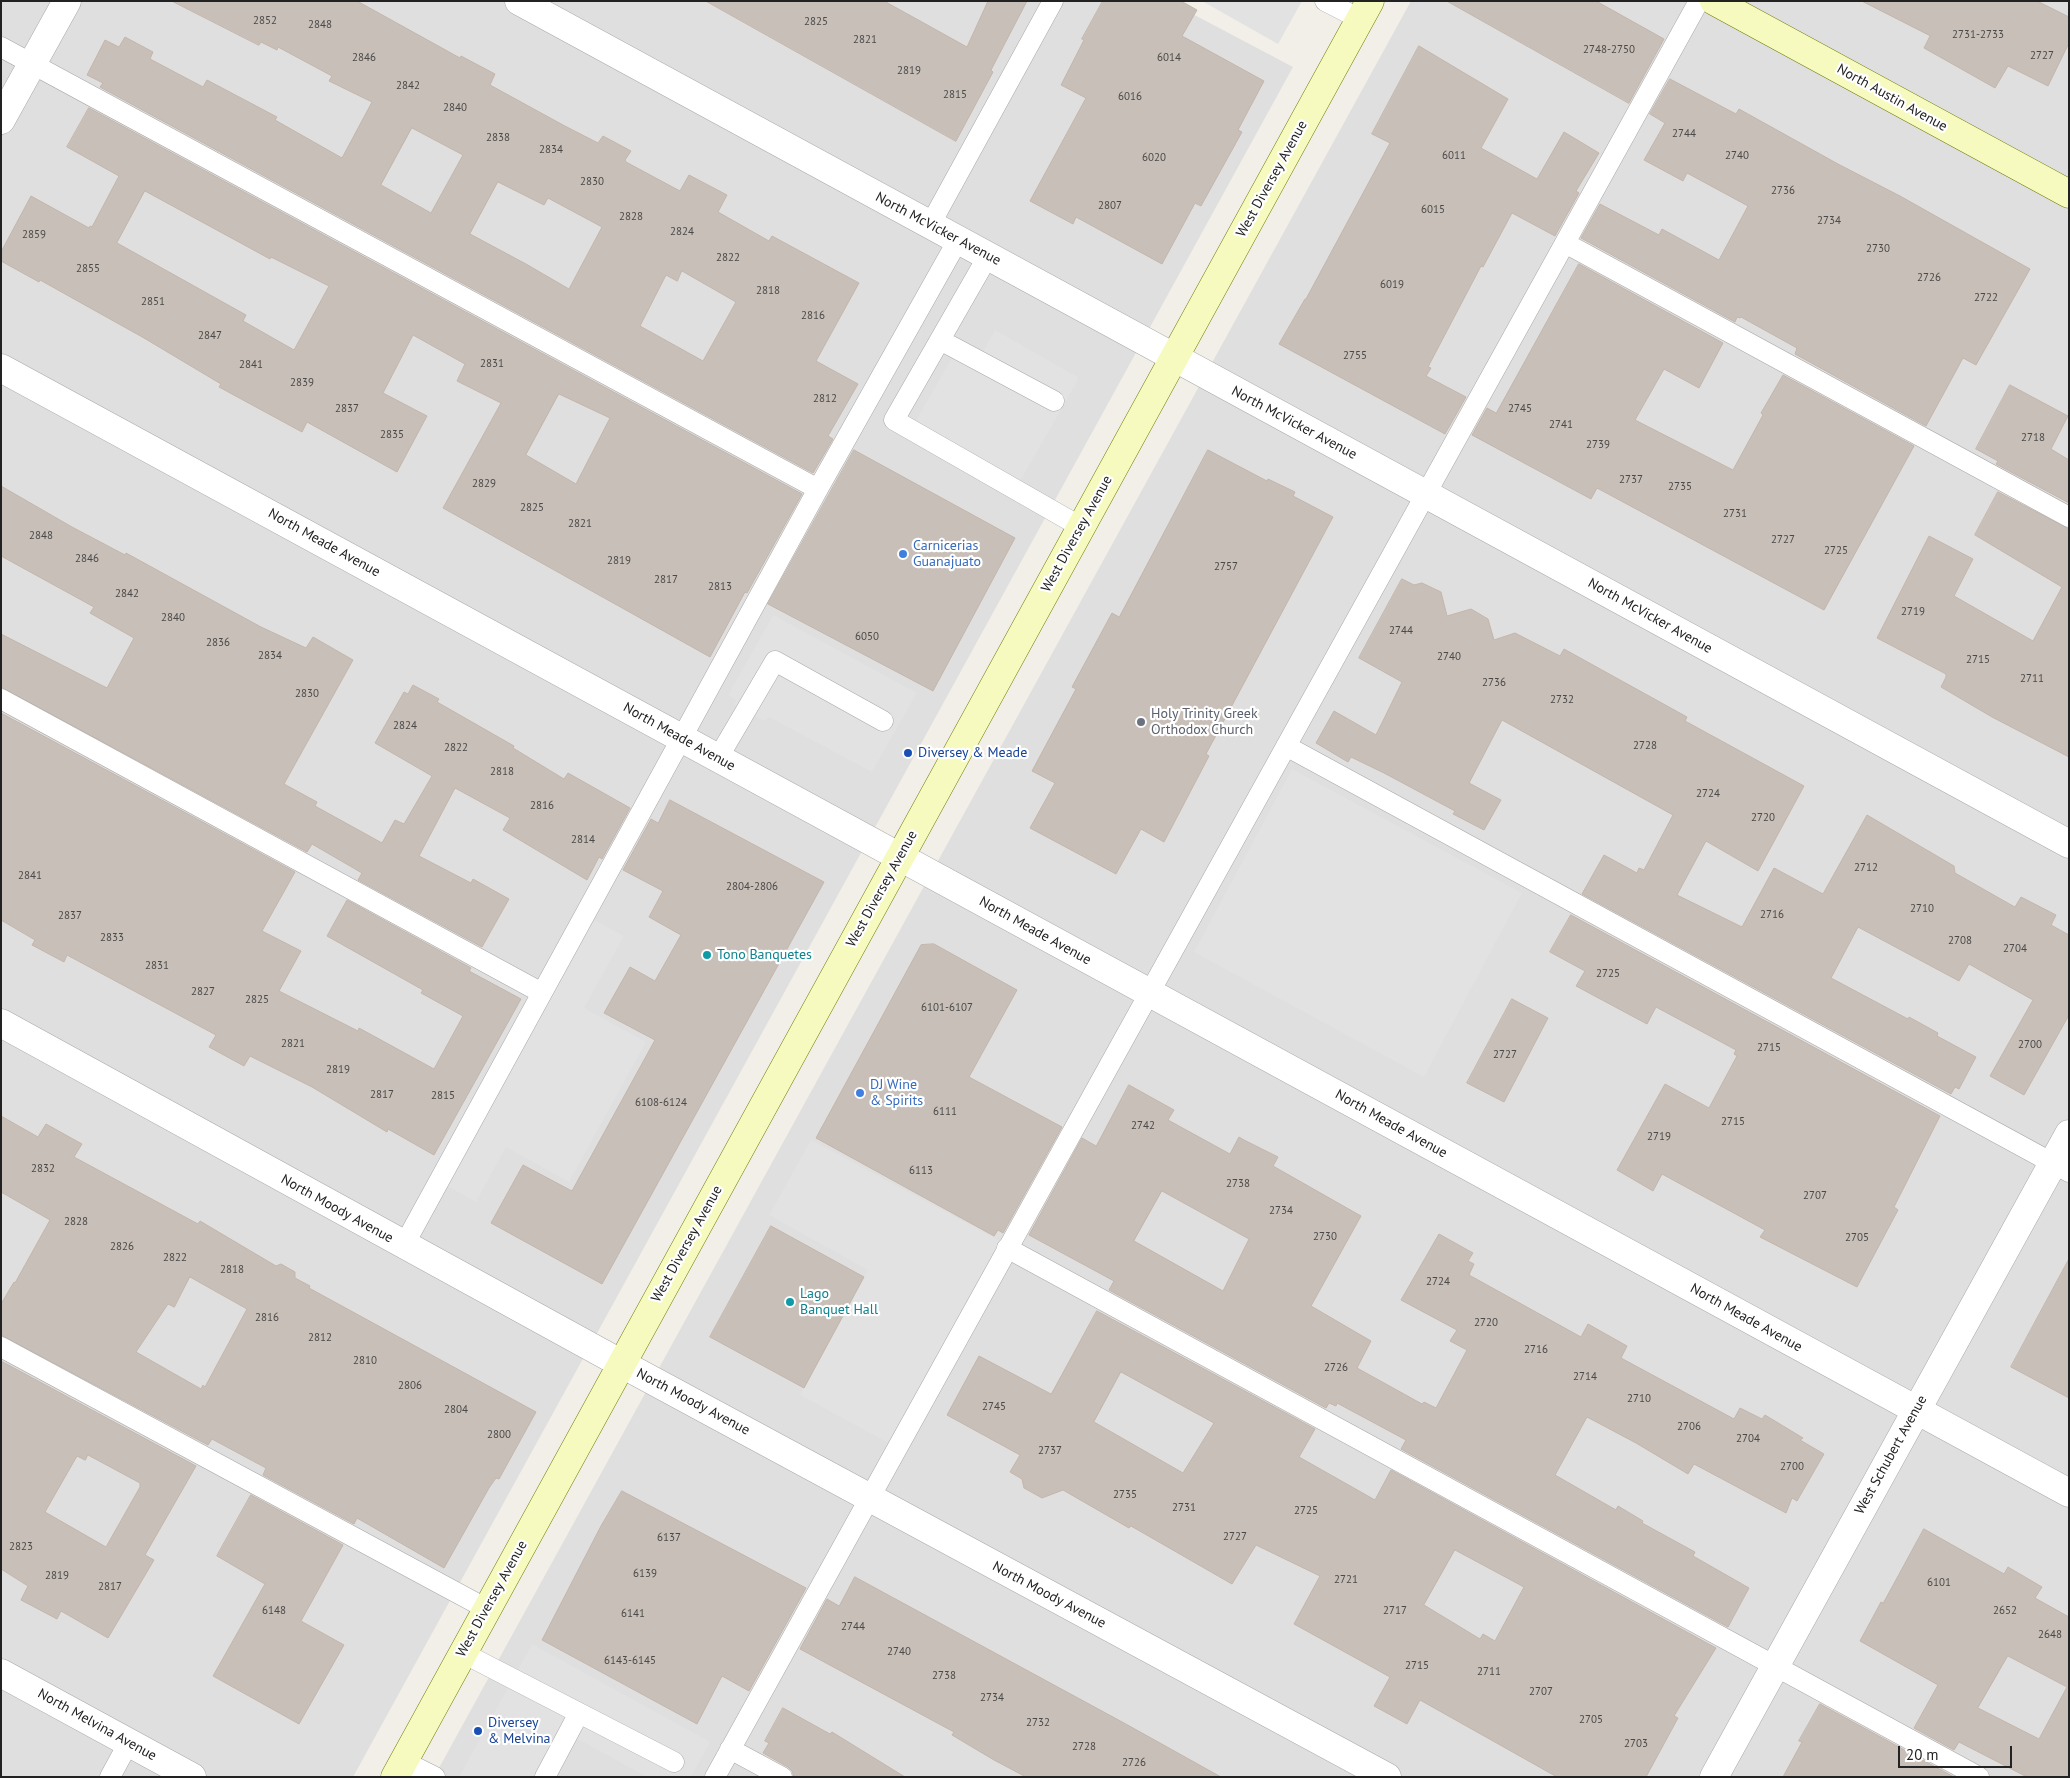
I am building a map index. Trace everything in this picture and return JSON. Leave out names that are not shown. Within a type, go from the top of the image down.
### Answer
[{"type":"main road","name":"North Austin Avenue","points":[[1714,1],[2069,194]]},
{"type":"main road","name":"West Diversey Avenue","points":[[399,1769],[1365,10]]},
{"type":"street","points":[[1,120],[67,1]]},
{"type":"street","name":"North McVicker Avenue","points":[[519,1],[2069,844]]},
{"type":"street","name":"North Meade Avenue","points":[[1,368],[2069,1493]]},
{"type":"street","name":"North Moody Avenue","points":[[1,1023],[404,1246],[1388,1777]]},
{"type":"street","name":"West Schubert Avenue","points":[[1714,1777],[1916,1410],[2061,1167],[2069,1134]]},
{"type":"street","name":"North Melvina Avenue","points":[[1,1673],[192,1777]]},
{"type":"lane","points":[[930,225],[1053,1]]},
{"type":"lane","points":[[1325,1],[1365,10]]},
{"type":"lane","points":[[715,1777],[1699,1]]},
{"type":"lane","points":[[1,47],[818,489]]},
{"type":"lane","points":[[404,1246],[818,489],[958,240]]},
{"type":"lane","points":[[1565,243],[2069,517]]},
{"type":"lane","points":[[988,256],[894,420],[1081,527]]},
{"type":"lane","points":[[940,340],[1054,402]]},
{"type":"lane","points":[[718,758],[775,660],[884,721]]},
{"type":"lane","points":[[1,699],[542,993]]},
{"type":"lane","points":[[1286,746],[2061,1167]]},
{"type":"lane","points":[[1007,1248],[1979,1777]]},
{"type":"lane","points":[[1,1347],[487,1609]]},
{"type":"lane","points":[[463,1653],[674,1762]]},
{"type":"lane","points":[[545,1777],[579,1713]]},
{"type":"lane","points":[[110,1777],[129,1742]]},
{"type":"lane","points":[[730,1749],[782,1777]]},
{"type":"lane","points":[[399,1769],[436,1777]]},
{"type":"shaded area","points":[[1,1],[1168,1],[1293,67],[353,1777],[1,1777]]},
{"type":"shaded area","points":[[1202,1],[1302,1],[1278,44]]},
{"type":"shaded area","points":[[1411,1],[2069,1],[2069,1777],[434,1777]]},
{"type":"shaded area","points":[[995,330],[1079,378],[1011,497],[906,438],[953,356],[974,368]]},
{"type":"shaded area","points":[[773,615],[917,693],[872,772],[769,717],[764,721],[734,705],[736,700],[728,695]]},
{"type":"shaded area","points":[[1292,769],[1522,893],[1424,1077],[1194,952]]},
{"type":"shaded area","points":[[591,918],[624,936],[584,1008],[646,1042],[569,1182],[506,1147],[476,1202],[443,1184]]},
{"type":"shaded area","points":[[811,1140],[1000,1241],[888,1443],[800,1395],[868,1270],[769,1215]]},
{"type":"shaded area","points":[[532,1644],[710,1742],[691,1777],[647,1777],[559,1729],[533,1777],[459,1777]]},
{"type":"building","points":[[172,1],[357,1],[460,58],[461,56],[495,74],[490,85],[563,125],[598,143],[603,136],[631,151],[625,160],[626,162],[680,191],[689,175],[727,195],[718,212],[769,241],[772,236],[859,283],[816,361],[858,384],[828,436],[833,439],[813,473],[100,87],[103,83],[87,75],[105,40],[119,47],[125,37],[153,52],[150,59],[203,87],[207,80],[277,117],[275,120],[342,158],[372,102],[329,81],[332,76],[278,47],[277,50],[261,42],[259,45]],"holes":[[[412,128],[463,155],[431,213],[381,185]],[[498,182],[544,205],[548,198],[602,227],[569,289],[470,234]],[[682,271],[736,302],[703,361],[640,326],[666,275],[677,281]]]},
{"type":"building","points":[[706,1],[884,1],[967,47],[988,1],[1027,1],[991,70],[993,72],[956,141]]},
{"type":"building","points":[[1103,1],[1181,1],[1197,10],[1182,36],[1264,81],[1238,130],[1242,132],[1201,206],[1195,203],[1162,264],[1076,217],[1073,224],[1030,201],[1086,98],[1061,85],[1084,40],[1082,39]]},
{"type":"building","points":[[1447,1],[1596,1],[1664,39],[1629,103]]},
{"type":"building","points":[[1862,1],[2037,1],[2069,17],[2069,43],[2048,86],[2008,66],[1995,88],[1924,48],[1930,36]]},
{"type":"building","points":[[1419,46],[1508,99],[1481,148],[1537,179],[1564,132],[1599,153],[1576,191],[1579,193],[1555,236],[1512,213],[1483,267],[1481,266],[1428,367],[1431,368],[1426,376],[1466,397],[1445,434],[1279,344],[1306,299],[1390,143],[1372,134]]},
{"type":"building","points":[[1670,79],[1736,114],[1739,109],[2030,269],[1976,365],[1963,358],[1926,426],[1795,354],[1797,348],[1741,317],[1737,317],[1735,322],[1581,238],[1600,204],[1659,235],[1662,229],[1719,260],[1748,206],[1687,173],[1683,181],[1644,160],[1665,123],[1650,114]]},
{"type":"building","points":[[89,108],[802,494],[710,657],[443,508],[501,403],[457,381],[465,364],[413,335],[383,393],[427,416],[397,472],[307,422],[302,432],[219,387],[221,384],[144,338],[40,280],[39,282],[1,261],[1,252],[31,196],[89,228],[90,226],[92,227],[119,176],[67,147]],"holes":[[[145,191],[270,259],[271,257],[329,286],[294,350],[243,321],[246,315],[117,243]],[[559,394],[610,418],[576,484],[526,455]]]},
{"type":"building","points":[[1579,264],[1723,343],[1699,388],[1664,369],[1635,420],[1733,470],[1763,415],[1761,413],[1783,375],[1914,446],[1824,610],[1597,488],[1591,499],[1472,435],[1487,408],[1496,413]]},
{"type":"building","points":[[2010,385],[2068,416],[2051,449],[2069,460],[2069,503],[1996,464],[1998,461],[1976,449]]},
{"type":"building","name":"Carnicerias Guanajuato","points":[[854,450],[1015,538],[933,691],[768,604]]},
{"type":"building","points":[[1208,450],[1267,481],[1268,479],[1295,492],[1293,496],[1333,517],[1206,754],[1209,756],[1164,842],[1141,829],[1116,874],[1030,828],[1055,783],[1032,771],[1076,689],[1072,687],[1112,613],[1119,617]]},
{"type":"building","points":[[1,486],[72,527],[125,555],[126,553],[261,627],[306,648],[313,637],[353,660],[284,784],[317,802],[315,806],[382,843],[395,820],[404,824],[432,776],[375,743],[404,692],[408,694],[413,685],[439,699],[437,702],[514,746],[513,748],[564,779],[568,773],[630,808],[602,859],[599,857],[587,880],[503,830],[510,818],[455,788],[419,856],[471,883],[473,879],[509,899],[482,947],[358,880],[362,873],[312,844],[307,852],[1,687],[1,634],[107,688],[134,638],[90,613],[94,607],[1,556]]},
{"type":"building","points":[[1998,492],[2069,529],[2069,757],[1992,717],[1941,687],[1946,674],[1877,638],[1929,536],[1973,559],[1954,596],[2033,641],[2062,587],[1975,535]]},
{"type":"building","points":[[1402,579],[1414,585],[1422,583],[1441,592],[1447,616],[1471,609],[1488,619],[1494,640],[1515,633],[1560,656],[1564,649],[1687,717],[1685,721],[1804,786],[1758,871],[1706,841],[1677,895],[1742,927],[1774,868],[1823,894],[1867,815],[1954,866],[1955,873],[2013,906],[2015,907],[2021,897],[2056,915],[2051,925],[2069,935],[2069,1015],[2024,1095],[1990,1076],[2033,1000],[1969,964],[1959,981],[1858,927],[1831,978],[1908,1019],[1909,1017],[1938,1033],[1937,1036],[1976,1057],[1959,1089],[1955,1087],[1951,1094],[1582,894],[1604,855],[1637,873],[1639,868],[1644,870],[1673,815],[1502,720],[1469,783],[1501,800],[1484,830],[1453,814],[1455,811],[1384,773],[1351,757],[1348,762],[1316,743],[1334,711],[1376,735],[1402,682],[1359,658]]},
{"type":"building","points":[[1,713],[295,872],[262,931],[301,951],[279,991],[358,1031],[359,1028],[434,1069],[463,1016],[421,993],[423,990],[327,936],[347,900],[471,968],[469,971],[521,999],[434,1155],[388,1129],[387,1132],[312,1087],[250,1056],[244,1066],[209,1047],[216,1035],[67,955],[64,962],[32,945],[35,940],[1,920]]},
{"type":"building","points":[[670,800],[824,882],[602,1284],[491,1223],[523,1165],[572,1191],[655,1040],[604,1013],[630,967],[655,981],[681,935],[649,917],[663,891],[623,870],[651,819],[658,823]]},
{"type":"building","points":[[1571,915],[1940,1116],[1894,1207],[1898,1210],[1857,1287],[1760,1237],[1765,1230],[1662,1174],[1653,1191],[1617,1170],[1665,1084],[1709,1108],[1737,1056],[1734,1054],[1736,1050],[1656,1007],[1647,1024],[1576,986],[1585,971],[1550,952]]},
{"type":"building","points":[[934,944],[1017,990],[969,1077],[1062,1127],[1003,1233],[998,1230],[994,1236],[816,1138],[921,945]]},
{"type":"building","points":[[1512,999],[1548,1018],[1504,1102],[1467,1083]]},
{"type":"building","points":[[1129,1085],[1174,1110],[1168,1120],[1230,1154],[1239,1137],[1278,1157],[1273,1166],[1361,1216],[1311,1306],[1371,1341],[1357,1368],[1422,1404],[1424,1402],[1436,1408],[1467,1350],[1450,1341],[1457,1330],[1401,1300],[1439,1234],[1473,1253],[1468,1261],[1474,1264],[1469,1275],[1581,1337],[1588,1324],[1627,1346],[1621,1358],[1734,1419],[1740,1408],[1762,1419],[1765,1415],[1803,1438],[1800,1440],[1824,1454],[1797,1501],[1792,1498],[1786,1513],[1694,1464],[1688,1474],[1587,1417],[1555,1475],[1616,1510],[1618,1506],[1643,1521],[1642,1523],[1695,1552],[1693,1556],[1749,1588],[1728,1627],[1401,1449],[1406,1440],[1337,1403],[1336,1406],[1329,1403],[1326,1408],[1109,1290],[1114,1281],[1029,1235],[1082,1138],[1096,1146]],"holes":[[[1162,1191],[1249,1239],[1223,1291],[1134,1241]]]},
{"type":"building","points":[[1,1116],[38,1137],[46,1124],[82,1144],[74,1157],[198,1224],[200,1221],[276,1266],[281,1264],[295,1272],[295,1278],[310,1286],[309,1288],[536,1412],[499,1479],[496,1478],[489,1488],[444,1568],[357,1518],[354,1524],[263,1475],[266,1468],[212,1439],[208,1445],[1,1335],[1,1304],[15,1283],[50,1220],[1,1192]],"holes":[[[190,1277],[247,1309],[205,1387],[203,1385],[201,1389],[136,1352],[168,1304],[174,1307]]]},
{"type":"building","name":"Lago Banquet Hall","points":[[771,1226],[864,1277],[804,1388],[710,1337]]},
{"type":"building","points":[[2069,1259],[2069,1398],[2011,1367]]},
{"type":"building","points":[[1097,1311],[1315,1429],[1299,1457],[1375,1500],[1391,1470],[1716,1648],[1674,1716],[1678,1718],[1646,1777],[1557,1777],[1420,1700],[1407,1724],[1374,1706],[1390,1677],[1294,1624],[1320,1576],[1256,1545],[1232,1584],[1131,1526],[1129,1528],[1063,1490],[1042,1498],[1024,1488],[1022,1479],[1010,1472],[1020,1455],[947,1415],[979,1356],[1051,1394]],"holes":[[[1121,1372],[1214,1423],[1183,1473],[1094,1422]],[[1455,1550],[1524,1587],[1495,1641],[1483,1634],[1480,1639],[1424,1605]]]},
{"type":"building","points":[[1,1361],[196,1466],[145,1555],[154,1560],[108,1638],[61,1611],[57,1619],[21,1600],[28,1586],[1,1569]],"holes":[[[88,1455],[140,1483],[140,1487],[106,1547],[45,1512],[77,1456],[85,1460]]]},
{"type":"building","points":[[622,1491],[806,1588],[749,1691],[722,1676],[697,1724],[542,1640],[601,1526]]},
{"type":"building","points":[[251,1495],[343,1545],[301,1621],[344,1645],[299,1724],[213,1676],[265,1584],[217,1556]]},
{"type":"building","points":[[1924,1529],[2004,1574],[2008,1567],[2042,1587],[2035,1598],[2069,1617],[2069,1777],[2027,1777],[1959,1742],[1954,1750],[1914,1728],[1938,1685],[1860,1641],[1881,1602],[1883,1603]],"holes":[[[2008,1656],[2067,1687],[2039,1739],[1978,1708]]]},
{"type":"building","points":[[855,1577],[1221,1777],[1026,1777],[994,1760],[952,1735],[954,1732],[800,1649],[827,1599],[839,1606]]},
{"type":"building","points":[[1820,1704],[1954,1777],[1783,1777],[1802,1742],[1799,1741]]},
{"type":"building","points":[[783,1708],[830,1734],[832,1732],[905,1777],[794,1777],[788,1767],[763,1753],[769,1743],[765,1741]]},
{"type":"place","name":"Carnicerias Guanajuato","points":[[903,554]]},
{"type":"place","name":"Holy Trinity Greek Orthodox Church","points":[[1141,722]]},
{"type":"place","name":"Diversey & Meade","points":[[908,753]]},
{"type":"place","name":"Tono Banquetes","points":[[707,955]]},
{"type":"place","name":"DJ Wine & Spirits","points":[[860,1093]]},
{"type":"place","name":"Lago Banquet Hall","points":[[790,1302]]},
{"type":"place","name":"Diversey & Melvina","points":[[478,1731]]}]
